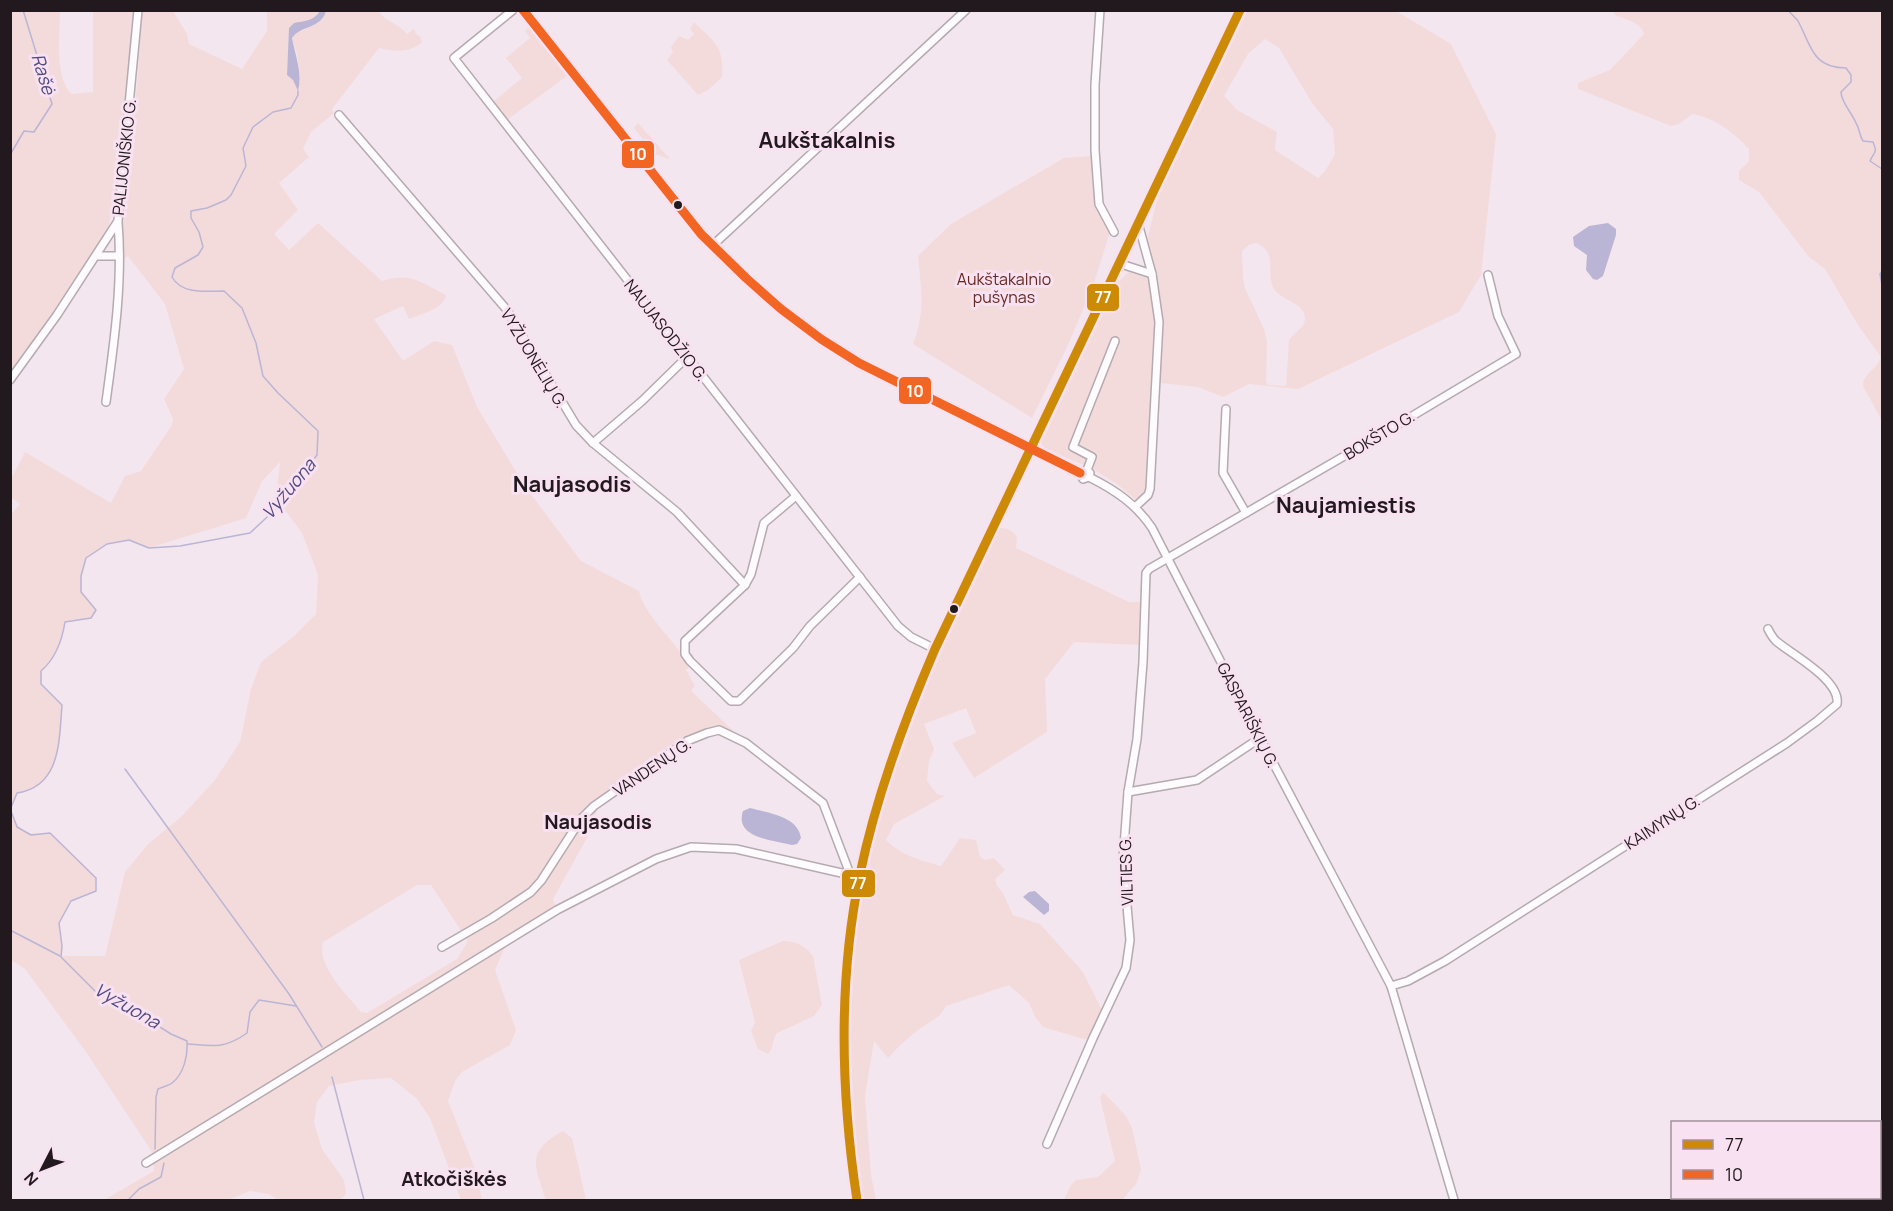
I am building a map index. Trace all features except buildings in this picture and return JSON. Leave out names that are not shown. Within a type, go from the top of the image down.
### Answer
[{"type":"main road","points":[[857,1200],[849,1130],[846,1031],[854,876],[897,741],[935,649],[1240,10]]},
{"type":"street","name":"PALIJONIŠKIO G.","points":[[10,380],[97,256],[118,221],[138,10]]},
{"type":"street","name":"NAUJASODŽIO G.","points":[[513,10],[454,58],[901,630],[935,649]]},
{"type":"street","name":"GASPARIŠKIŲ G.","points":[[523,10],[660,185],[712,246],[781,309],[821,339],[859,363],[1030,449],[1085,473],[1120,494],[1135,507],[1152,528],[1391,986],[1454,1200]]},
{"type":"street","points":[[712,246],[966,10]]},
{"type":"street","points":[[1100,10],[1095,86],[1095,150],[1100,204],[1114,232]]},
{"type":"street","name":"VYŽUONĖLIŲ G.","points":[[339,115],[507,310],[571,419],[593,443],[677,512],[745,585]]},
{"type":"street","points":[[106,402],[114,351],[119,255],[118,221]]},
{"type":"street","points":[[1135,507],[1148,495],[1150,489],[1158,321],[1152,274],[1138,223]]},
{"type":"street","points":[[97,256],[119,255]]},
{"type":"street","points":[[1118,263],[1152,274]]},
{"type":"street","name":"BOKŠTO G.","points":[[1169,558],[1516,354],[1498,316],[1488,275]]},
{"type":"street","points":[[1085,473],[1092,457],[1073,447],[1115,341]]},
{"type":"street","points":[[593,443],[687,357]]},
{"type":"street","points":[[1226,409],[1223,473],[1246,513]]},
{"type":"street","points":[[796,496],[764,522],[751,574],[745,585],[685,642],[685,654],[690,661],[731,700],[739,701],[793,648],[810,626],[860,578]]},
{"type":"street","name":"VILTIES G.","points":[[1047,1144],[1126,968],[1130,940],[1123,860],[1128,792],[1137,739],[1143,662],[1145,578],[1149,569],[1169,558]]},
{"type":"street","name":"KAIMYNŲ G.","points":[[1391,986],[1408,981],[1445,961],[1787,743],[1837,704],[1835,693],[1827,681],[1809,664],[1775,640],[1768,629]]},
{"type":"street","name":"VANDENŲ G.","points":[[442,947],[531,892],[541,882],[581,819],[594,806],[687,741],[719,730],[746,743],[823,803],[854,876]]},
{"type":"street","points":[[1128,792],[1197,780],[1260,738]]},
{"type":"street","points":[[146,1163],[557,910],[656,859],[681,849],[713,846],[736,849],[854,876]]},
{"type":"green space","points":[[11,11],[60,11],[60,67],[66,87],[72,94],[93,92],[93,11],[135,11],[120,175],[108,229],[90,261],[11,375]]},
{"type":"green space","points":[[141,11],[173,11],[187,34],[189,44],[242,69],[267,31],[267,11],[320,11],[314,18],[289,35],[287,75],[293,80],[298,91],[299,68],[293,36],[317,23],[326,11],[378,11],[407,34],[414,29],[422,42],[418,46],[402,51],[379,48],[332,109],[334,113],[311,132],[303,149],[309,157],[279,183],[298,210],[274,234],[289,250],[318,223],[382,281],[392,278],[408,278],[422,282],[446,295],[437,307],[409,319],[403,306],[374,319],[403,361],[434,341],[452,345],[477,407],[524,485],[581,561],[639,591],[647,609],[690,666],[686,670],[695,686],[691,691],[740,737],[713,728],[702,731],[687,739],[598,806],[593,827],[553,899],[556,909],[510,935],[495,970],[516,1030],[510,1045],[462,1072],[455,1081],[448,1101],[475,1169],[482,1200],[461,1200],[430,1118],[417,1099],[391,1078],[360,1080],[329,1086],[317,1102],[314,1123],[322,1149],[344,1180],[346,1194],[340,1200],[278,1200],[269,1194],[250,1191],[228,1200],[104,1200],[154,1171],[152,1152],[86,1052],[25,969],[11,960],[10,516],[20,504],[11,497],[11,479],[25,452],[111,503],[125,476],[141,471],[172,425],[173,419],[164,399],[184,369],[165,304],[128,256],[122,260],[123,223],[138,75]],"holes":[[[280,462],[276,498],[302,533],[318,575],[316,614],[293,637],[261,662],[251,689],[240,742],[215,780],[181,817],[148,844],[125,872],[105,956],[61,956],[59,923],[71,901],[96,891],[96,878],[50,833],[29,833],[21,828],[11,810],[17,794],[31,789],[42,781],[50,771],[58,747],[62,705],[41,684],[41,671],[57,649],[65,622],[91,618],[96,610],[81,592],[81,576],[86,558],[107,544],[129,540],[149,548],[246,518],[262,481]],[[417,885],[431,885],[468,941],[457,959],[367,1013],[361,1012],[328,970],[322,951],[323,942]]]},
{"type":"green space","points":[[1245,11],[1396,11],[1451,44],[1496,134],[1481,275],[1459,312],[1298,389],[1249,384],[1223,397],[1198,387],[1160,383],[1162,316],[1147,240],[1158,196]],"holes":[[[1265,39],[1279,48],[1312,103],[1333,129],[1335,154],[1318,178],[1275,150],[1277,132],[1237,110],[1224,96],[1248,54]],[[1256,243],[1267,252],[1271,281],[1276,292],[1301,308],[1304,313],[1305,321],[1302,327],[1289,340],[1286,386],[1269,385],[1266,382],[1267,342],[1264,329],[1245,288],[1242,251]]]},
{"type":"green space","points":[[1613,11],[1882,11],[1882,421],[1863,386],[1865,378],[1881,357],[1858,325],[1825,269],[1809,257],[1759,192],[1739,180],[1739,171],[1749,161],[1749,149],[1737,137],[1708,118],[1692,114],[1679,124],[1671,126],[1578,89],[1578,83],[1610,70],[1644,34],[1636,24],[1615,15]]},
{"type":"green space","points":[[694,22],[717,46],[722,67],[722,77],[708,90],[698,95],[667,60],[673,52],[671,47],[679,36],[688,40],[694,34],[690,29]]},
{"type":"green space","points":[[529,27],[567,76],[507,120],[493,102],[522,78],[506,58],[530,38],[525,31]]},
{"type":"green space","points":[[638,123],[669,159],[655,154],[634,128]]},
{"type":"green space","name":"Aukštakalnio pušynas","points":[[1092,156],[1096,205],[1110,232],[1093,286],[1068,345],[1032,418],[913,344],[921,310],[918,256],[951,224],[1064,158]]},
{"type":"green space","points":[[1129,272],[1145,277],[1151,283],[1156,323],[1146,492],[1136,500],[1117,484],[1093,469],[1045,449],[1040,442],[1110,293]]},
{"type":"green space","points":[[999,528],[1010,530],[1017,537],[1016,548],[1129,602],[1140,602],[1139,645],[1074,642],[1045,679],[1047,732],[974,778],[952,743],[976,733],[966,708],[924,724],[934,749],[929,761],[927,781],[937,794],[945,796],[894,824],[886,840],[905,854],[941,866],[960,838],[976,840],[980,857],[985,860],[994,858],[1005,870],[995,879],[1013,915],[1040,924],[1083,972],[1102,1010],[1087,1040],[1043,1027],[1035,1017],[1029,1003],[1009,985],[946,1006],[937,1017],[909,1037],[888,1058],[874,1041],[865,1096],[871,1175],[876,1200],[861,1200],[851,1105],[849,1052],[851,965],[856,922],[886,788],[913,711]]},
{"type":"green space","points":[[783,941],[800,945],[813,956],[822,1005],[814,1016],[777,1033],[768,1054],[758,1049],[751,1031],[755,1022],[739,960]]},
{"type":"green space","points":[[1103,1092],[1126,1116],[1132,1128],[1141,1170],[1136,1184],[1122,1200],[1064,1200],[1076,1180],[1098,1177],[1115,1161],[1100,1098]]},
{"type":"green space","points":[[563,1131],[572,1138],[586,1200],[546,1200],[536,1160],[543,1146]]},
{"type":"green space","points":[[1882,1155],[1882,1200],[1767,1200],[1881,1199]]},
{"type":"shaded area","points":[[320,11],[326,11],[320,21],[300,31],[292,38],[299,71],[298,91],[293,80],[287,75],[289,28],[294,23],[312,19]]},
{"type":"shaded area","points":[[1608,223],[1616,229],[1616,235],[1603,276],[1597,280],[1593,279],[1586,270],[1587,255],[1574,246],[1573,237],[1589,226]]},
{"type":"shaded area","points":[[750,808],[788,820],[799,831],[801,838],[797,844],[766,839],[750,832],[744,827],[742,820],[743,811]]},
{"type":"shaded area","points":[[1035,891],[1049,904],[1049,911],[1044,915],[1023,897]]},
{"type":"waterway","name":"Rašė","points":[[10,155],[24,131],[34,132],[52,104],[23,10]]},
{"type":"waterway","points":[[1788,10],[1798,21],[1814,54],[1826,64],[1846,68],[1851,75],[1851,82],[1841,92],[1841,96],[1863,141],[1873,142],[1875,151],[1870,161],[1882,169]]},
{"type":"waterway","name":"Vyžuona","points":[[10,810],[17,793],[31,789],[42,781],[50,772],[55,760],[62,705],[41,684],[41,671],[57,649],[65,622],[91,618],[96,610],[81,592],[81,576],[86,558],[107,544],[129,540],[149,548],[180,546],[250,533],[280,505],[317,455],[318,431],[263,376],[256,343],[242,308],[224,291],[188,289],[176,283],[172,277],[175,268],[198,255],[203,247],[199,232],[191,218],[191,211],[207,208],[226,200],[231,195],[246,166],[243,148],[253,127],[273,112],[291,108],[298,91]]},
{"type":"waterway","points":[[1882,271],[1880,274],[1882,285]]},
{"type":"waterway","points":[[125,769],[289,994],[322,1047]]},
{"type":"waterway","name":"Vyžuona","points":[[11,811],[17,827],[31,835],[50,833],[96,878],[96,891],[71,901],[59,923],[61,957],[98,994],[120,1002],[171,1034],[187,1041],[186,1058],[180,1075],[169,1085],[158,1089],[155,1149]]},
{"type":"waterway","name":"Rašė","points":[[10,930],[60,956]]},
{"type":"waterway","points":[[188,1044],[219,1045],[239,1038],[247,1033],[250,1012],[259,1000],[296,1006]]},
{"type":"waterway","points":[[332,1077],[364,1200]]},
{"type":"waterway","name":"Vyžuona","points":[[128,1200],[139,1189],[161,1177],[164,1163]]},
{"type":"transit line","name":"10","points":[[523,10],[701,234],[781,309],[821,339],[859,363],[1080,473]]},
{"type":"transit line","name":"77","points":[[857,1200],[845,1078],[845,996],[853,914],[860,874],[883,788],[912,704],[935,649],[1240,10]]},
{"type":"district","name":"Aukštakalnis","points":[[827,140]]},
{"type":"district","name":"Naujasodis","points":[[572,484]]},
{"type":"district","name":"Naujamiestis","points":[[1346,505]]},
{"type":"district","name":"Naujasodis","points":[[598,822]]},
{"type":"district","name":"Atkočiškės","points":[[454,1179]]}]
